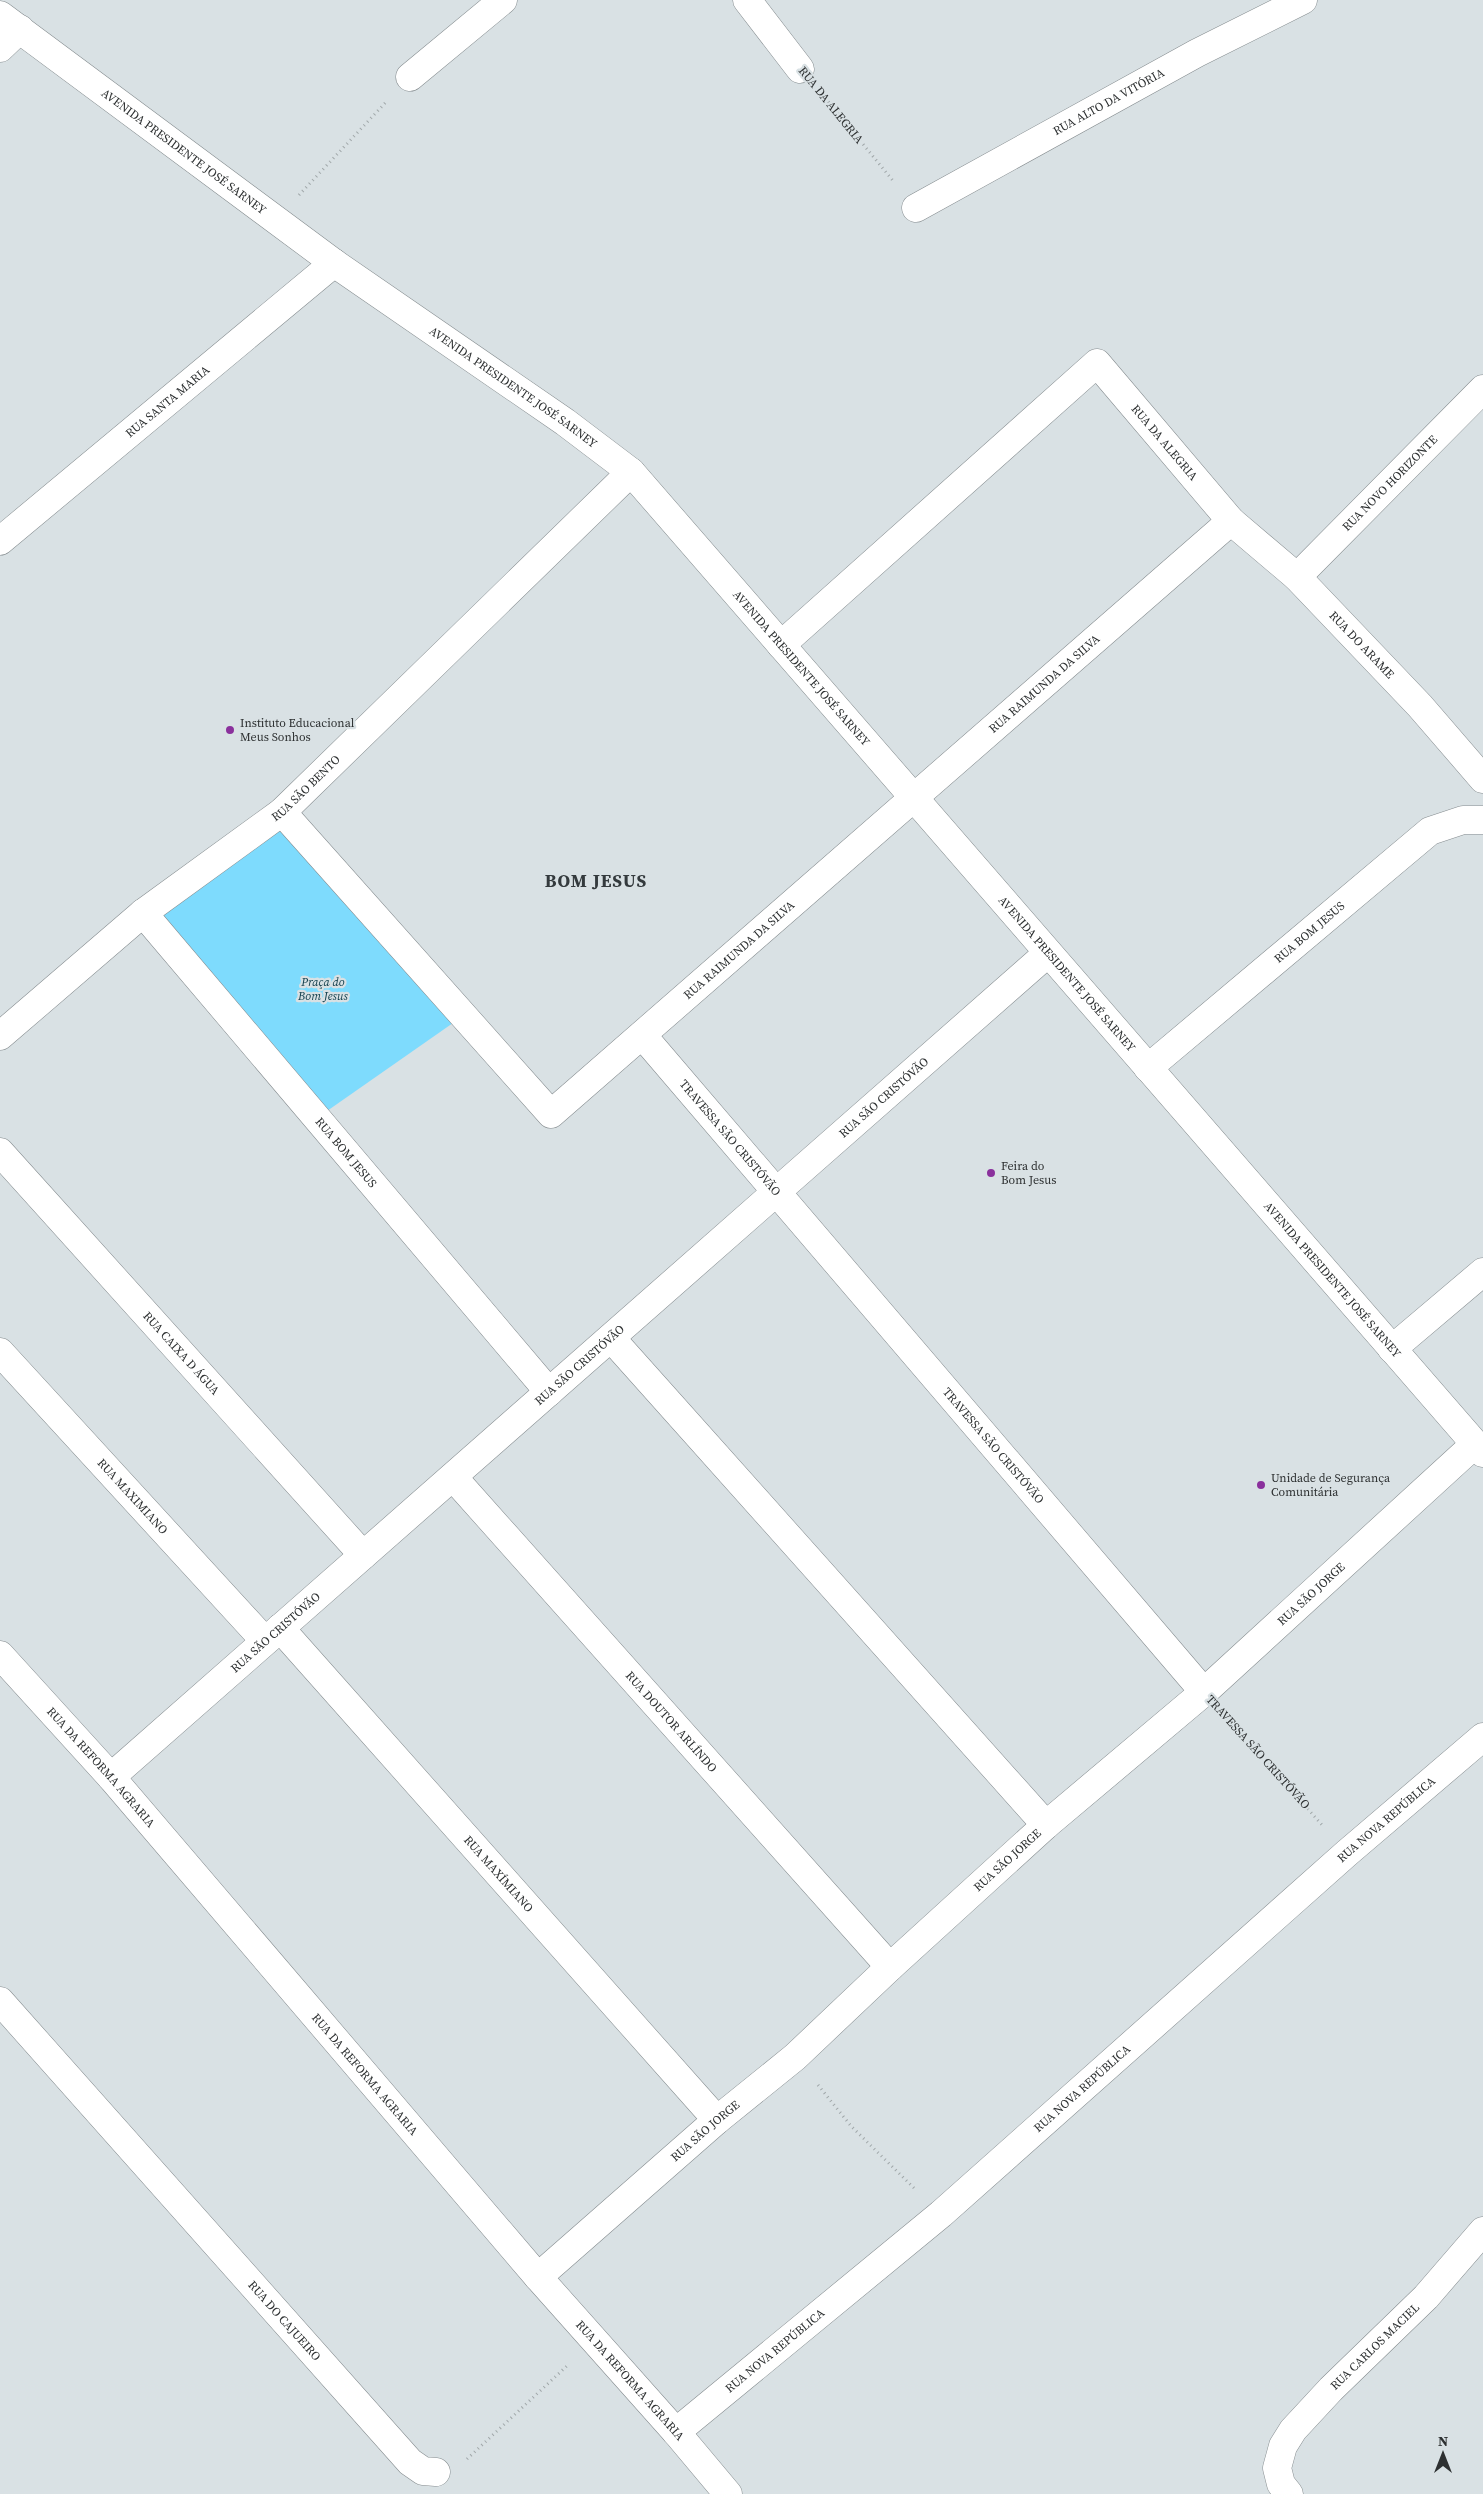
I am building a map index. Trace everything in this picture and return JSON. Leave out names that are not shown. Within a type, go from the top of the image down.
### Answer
[{"type":"street","points":[[410,77],[503,0]]},
{"type":"street","name":"RUA DA ALEGRIA","points":[[747,0],[800,69]]},
{"type":"street","name":"RUA ALTO DA VITÓRIA","points":[[916,208],[1197,53],[1303,0]]},
{"type":"street","points":[[0,48],[10,22]]},
{"type":"street","name":"AVENIDA PRESIDENTE JOSÉ SARNEY","points":[[10,22],[334,263],[564,422],[631,472],[1479,1448]]},
{"type":"street","name":"RUA SANTA MARIA","points":[[2,535],[334,263]]},
{"type":"street","name":"RUA DA ALEGRIA","points":[[781,645],[1097,363],[1231,521]]},
{"type":"street","name":"RUA NOVO HORIZONTE","points":[[1297,576],[1483,389]]},
{"type":"street","name":"RUA SÃO BENTO","points":[[0,1036],[143,913],[282,812],[631,472]]},
{"type":"street","name":"RUA DO ARAME","points":[[1231,521],[1297,576],[1420,706],[1483,779]]},
{"type":"street","name":"RUA RAIMUNDA DA SILVA","points":[[282,812],[551,1114],[643,1036],[1231,521]]},
{"type":"street","name":"RUA BOM JESUS","points":[[1148,1068],[1430,831],[1463,820],[1483,820]]},
{"type":"street","name":"RUA BOM JESUS","points":[[143,913],[549,1392]]},
{"type":"street","name":"RUA SÃO CRISTÓVÃO","points":[[111,1777],[1048,953]]},
{"type":"street","name":"TRAVESSA SÃO CRISTÓVÃO","points":[[643,1036],[1204,1692]]},
{"type":"street","name":"RUA CAIXA D ÁGUA","points":[[0,1152],[364,1555]]},
{"type":"street","points":[[1392,1349],[1483,1272]]},
{"type":"street","points":[[611,1338],[1046,1825]]},
{"type":"street","name":"RUA MAXIMIANO","points":[[0,1352],[273,1635]]},
{"type":"street","name":"RUA SÃO JORGE","points":[[538,2276],[717,2120],[795,2057],[890,1967],[1046,1825],[1204,1692],[1479,1448]]},
{"type":"street","name":"RUA DOUTOR ARLÍNDO","points":[[453,1477],[890,1967]]},
{"type":"street","name":"RUA MAXÍMIANO","points":[[273,1635],[717,2120]]},
{"type":"street","name":"RUA DA REFORMA AGRARIA","points":[[1,1660],[111,1777],[538,2276],[676,2432],[728,2494]]},
{"type":"street","name":"RUA NOVA REPÚBLICA","points":[[676,2432],[940,2214],[1347,1853],[1483,1737]]},
{"type":"street","name":"RUA DO CAJUEIRO","points":[[0,2001],[410,2462],[423,2471],[436,2472]]},
{"type":"street","name":"RUA CARLOS MACIEL","points":[[1288,2494],[1281,2484],[1277,2468],[1283,2446],[1293,2430],[1331,2388],[1426,2296],[1483,2231]]},
{"type":"path","name":"RUA DA ALEGRIA","points":[[800,69],[916,208]]},
{"type":"path","points":[[276,220],[410,77]]},
{"type":"path","name":"TRAVESSA SÃO CRISTÓVÃO","points":[[1204,1692],[1347,1853]]},
{"type":"path","points":[[795,2057],[851,2126],[940,2214]]},
{"type":"path","points":[[436,2472],[448,2472],[462,2464],[594,2340]]},
{"type":"green space","name":"Praça do Bom Jesus","points":[[282,812],[463,1016],[317,1118],[143,913]]},
{"type":"place","name":"Instituto Educacional Meus Sonhos","points":[[230,730]]},
{"type":"place","name":"Feira do Bom Jesus","points":[[991,1173]]},
{"type":"place","name":"Unidade de Segurança Comunitária","points":[[1261,1485]]},
{"type":"district","name":"BOM JESUS","points":[[596,881]]}]
